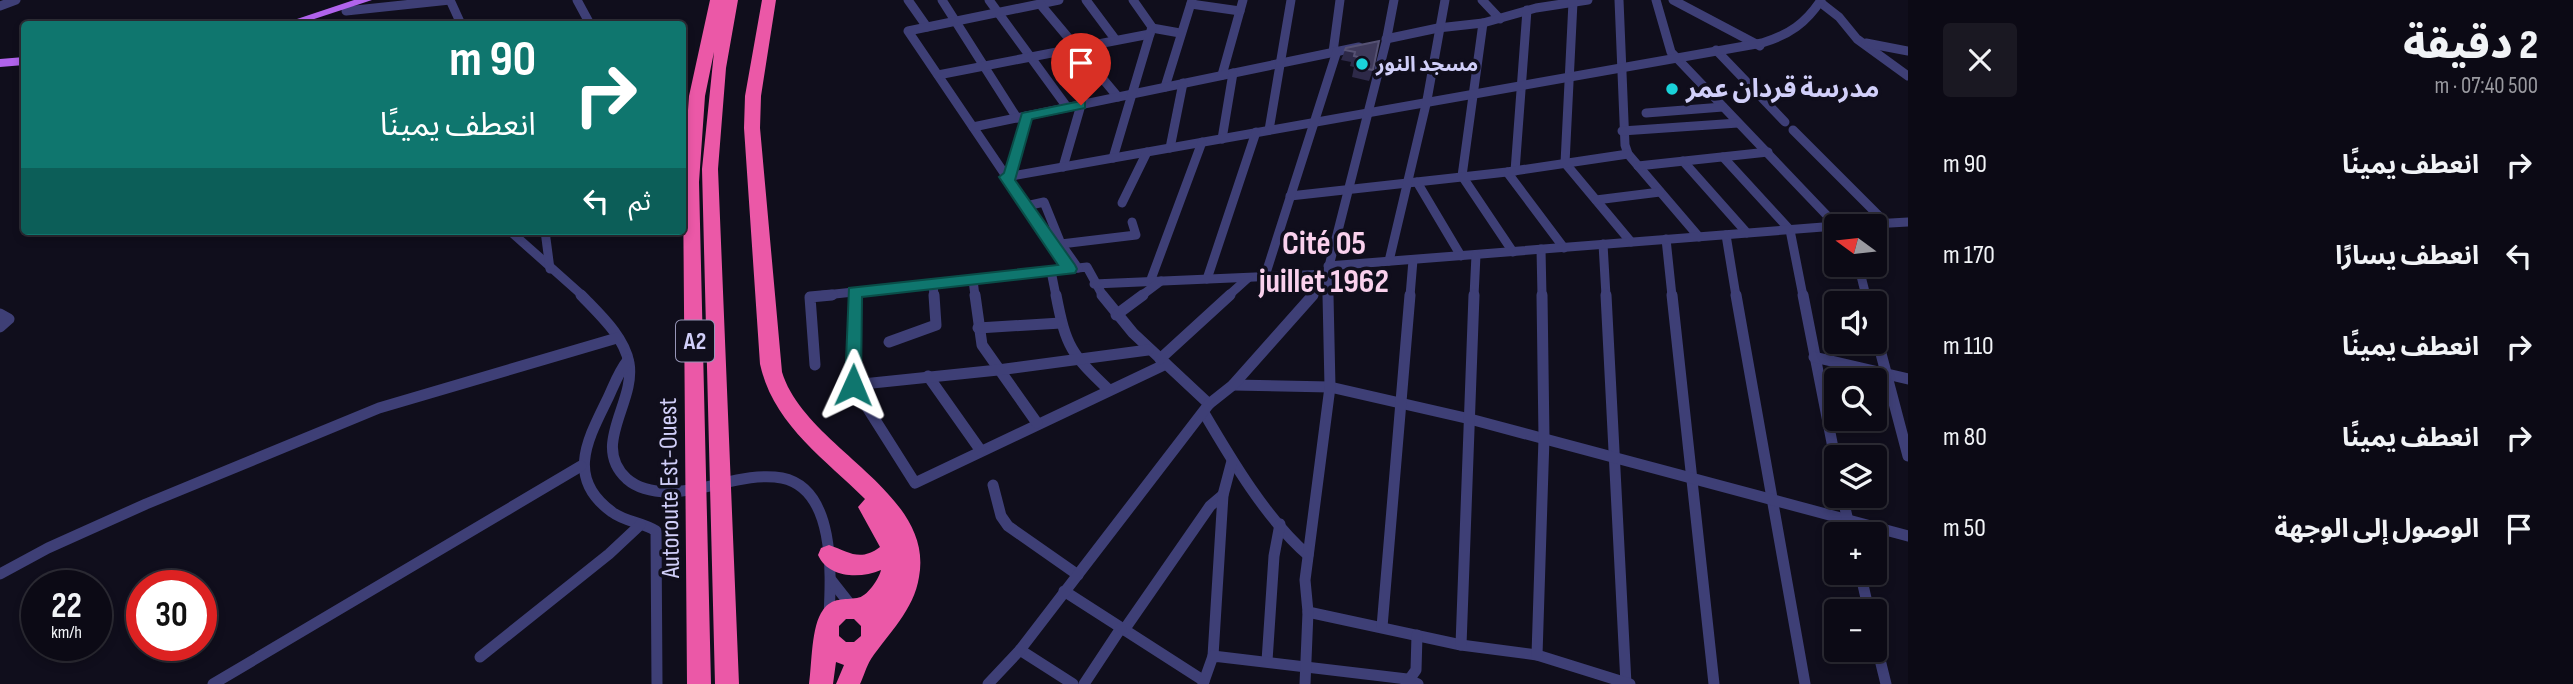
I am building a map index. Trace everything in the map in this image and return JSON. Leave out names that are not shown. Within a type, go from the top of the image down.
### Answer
[{"type":"highway","name":"Autoroute Est-Ouest","points":[[699,684],[691,182],[697,96],[717,0]]},
{"type":"highway","name":"Autoroute Est-Ouest","points":[[727,684],[710,169],[718,68],[731,0]]},
{"type":"highway","points":[[761,0],[746,88],[744,140],[744,177],[761,381],[767,396],[788,427],[867,505],[881,524],[893,550],[895,562],[890,582],[878,597],[857,609],[838,612],[828,631],[821,684]]},
{"type":"highway","points":[[769,0],[753,96],[752,128],[770,364],[777,389],[798,422],[888,510],[908,542],[911,558],[909,576],[901,598],[867,645],[858,652],[842,653],[830,645],[828,631]]},
{"type":"highway","points":[[830,555],[846,565],[867,566],[886,558],[893,550]]},
{"type":"highway","points":[[848,684],[874,627],[872,620],[857,609]]},
{"type":"main road","points":[[298,21],[366,0]]},
{"type":"main road","points":[[315,21],[382,0]]},
{"type":"main road","points":[[0,63],[21,61]]},
{"type":"street","points":[[0,4],[16,0]]},
{"type":"street","points":[[346,11],[450,0],[459,21]]},
{"type":"street","points":[[577,0],[588,21]]},
{"type":"street","points":[[909,0],[927,27]]},
{"type":"street","points":[[942,0],[983,66],[1022,117]]},
{"type":"street","points":[[989,0],[1067,107]]},
{"type":"street","points":[[1059,0],[1021,4],[998,12],[908,31],[1026,206],[1074,269]]},
{"type":"street","points":[[1086,0],[1115,39]]},
{"type":"street","points":[[1113,158],[1151,31],[1133,0]]},
{"type":"street","points":[[1141,10],[1144,0]]},
{"type":"street","points":[[1222,75],[1243,0]]},
{"type":"street","points":[[1269,130],[1291,0]]},
{"type":"street","points":[[1265,276],[1335,52],[1340,0]]},
{"type":"street","points":[[1305,684],[1308,612],[1305,580],[1330,387],[1327,274],[1394,0]]},
{"type":"street","points":[[1389,261],[1412,182],[1445,0]]},
{"type":"street","points":[[1482,0],[1500,19]]},
{"type":"street","points":[[1527,0],[1532,9],[1511,172],[1564,248]]},
{"type":"street","points":[[1383,41],[1438,28],[1483,23],[1532,9],[1588,0]]},
{"type":"street","points":[[1619,0],[1625,115],[1622,131],[1628,154],[1699,237]]},
{"type":"street","points":[[1656,0],[1669,48],[1826,214]]},
{"type":"street","points":[[1673,0],[1760,46]]},
{"type":"street","points":[[1572,1],[1565,163],[1630,242]]},
{"type":"street","points":[[1008,176],[1716,50],[1760,46],[1793,33],[1821,1],[1863,43],[1908,76]]},
{"type":"street","points":[[1165,87],[1191,2],[1240,11]]},
{"type":"street","points":[[1040,4],[1118,97]]},
{"type":"street","points":[[1483,23],[1462,176],[1513,252]]},
{"type":"street","points":[[938,75],[1151,31],[1180,33]]},
{"type":"street","points":[[1863,43],[1908,51]]},
{"type":"street","points":[[973,127],[1364,46]]},
{"type":"street","points":[[1716,50],[1785,121]]},
{"type":"street","points":[[1222,138],[1233,73]]},
{"type":"street","points":[[1170,148],[1183,83]]},
{"type":"street","points":[[1063,167],[1081,105]]},
{"type":"street","points":[[1646,113],[1723,107]]},
{"type":"street","points":[[1008,176],[1022,117]]},
{"type":"street","points":[[1622,131],[1738,123]]},
{"type":"street","points":[[1793,130],[1877,214]]},
{"type":"street","points":[[1207,279],[1256,132]]},
{"type":"street","points":[[1116,315],[1156,282],[1202,142]]},
{"type":"street","points":[[1122,203],[1147,152]]},
{"type":"street","points":[[1638,166],[1768,152]]},
{"type":"street","points":[[1290,196],[1511,172],[1628,154]]},
{"type":"street","points":[[1723,157],[1790,230],[1832,445]]},
{"type":"street","points":[[1683,161],[1747,233]]},
{"type":"street","points":[[1412,182],[1461,256]]},
{"type":"street","points":[[1596,200],[1660,192]]},
{"type":"street","points":[[1026,206],[1044,202],[1074,269]]},
{"type":"street","points":[[1061,244],[1136,235],[1132,222]]},
{"type":"street","points":[[1887,223],[1907,225]]},
{"type":"street","points":[[1094,284],[1327,274],[1389,261],[1824,227]]},
{"type":"street","points":[[514,235],[583,296],[617,338],[628,360],[627,389],[612,438],[611,454],[616,468],[628,480],[647,490],[665,495],[764,477],[794,481],[810,495],[820,513],[830,555],[828,631]]},
{"type":"street","points":[[546,235],[550,269]]},
{"type":"street","points":[[1726,235],[1805,684]]},
{"type":"street","points":[[1667,239],[1714,684]]},
{"type":"street","points":[[1308,612],[1461,645],[1537,655],[1627,684],[1604,244]]},
{"type":"street","points":[[1537,655],[1544,438],[1541,249]]},
{"type":"street","points":[[1461,645],[1476,254]]},
{"type":"street","points":[[1382,627],[1413,260]]},
{"type":"street","points":[[816,365],[810,297],[1087,267],[1094,284],[1116,315],[1206,409],[1232,461],[1294,543],[1308,555]]},
{"type":"street","points":[[1051,271],[1061,323],[1077,360],[1109,390]]},
{"type":"street","points":[[988,684],[1020,650],[1206,409],[1233,384],[1327,274]]},
{"type":"street","points":[[855,292],[853,385],[915,483],[1163,362],[1248,278]]},
{"type":"street","points":[[973,279],[982,345],[1037,424]]},
{"type":"street","points":[[889,342],[936,325],[933,284]]},
{"type":"street","points":[[0,314],[9,319],[0,327]]},
{"type":"street","points":[[978,328],[1061,323]]},
{"type":"street","points":[[0,574],[48,548],[146,504],[379,408],[617,338]]},
{"type":"street","points":[[853,385],[998,370],[1148,350]]},
{"type":"street","points":[[1814,357],[1861,368]]},
{"type":"street","points":[[628,360],[590,432],[581,466],[585,480],[599,501],[613,514],[653,528],[658,538],[657,684]]},
{"type":"street","points":[[1887,374],[1908,379]]},
{"type":"street","points":[[928,376],[981,451]]},
{"type":"street","points":[[1887,378],[1908,456]]},
{"type":"street","points":[[1233,384],[1330,387],[1544,438],[1908,536]]},
{"type":"street","points":[[1064,591],[1204,682],[1213,656],[1223,495],[1232,461]]},
{"type":"street","points":[[213,684],[581,466]]},
{"type":"street","points":[[993,485],[1001,516],[1008,526],[1078,575]]},
{"type":"street","points":[[1084,684],[1210,506],[1223,495]]},
{"type":"street","points":[[1845,508],[1847,520]]},
{"type":"street","points":[[1267,662],[1275,544],[1280,524]]},
{"type":"street","points":[[480,657],[609,554],[640,525]]},
{"type":"street","points":[[831,580],[857,609]]},
{"type":"street","points":[[1213,656],[1305,666],[1410,682],[1416,670],[1417,635]]},
{"type":"street","points":[[1020,650],[1073,684]]},
{"type":"street","points":[[1881,662],[1886,684]]},
{"type":"building","points":[[1379,41],[1373,70],[1356,67],[1358,57],[1354,56],[1355,52],[1345,50],[1346,48]]},
{"type":"place","name":"مسجد النور","points":[[1362,64]]},
{"type":"place","name":"مدرسة قردان عمر","points":[[1672,89]]},
{"type":"district","name":"Cité 05 juillet 1962","points":[[1324,263]]},
{"type":"route","points":[[853,385],[855,292],[1069,269],[1006,177],[1010,176],[1027,116],[1081,105]]}]
